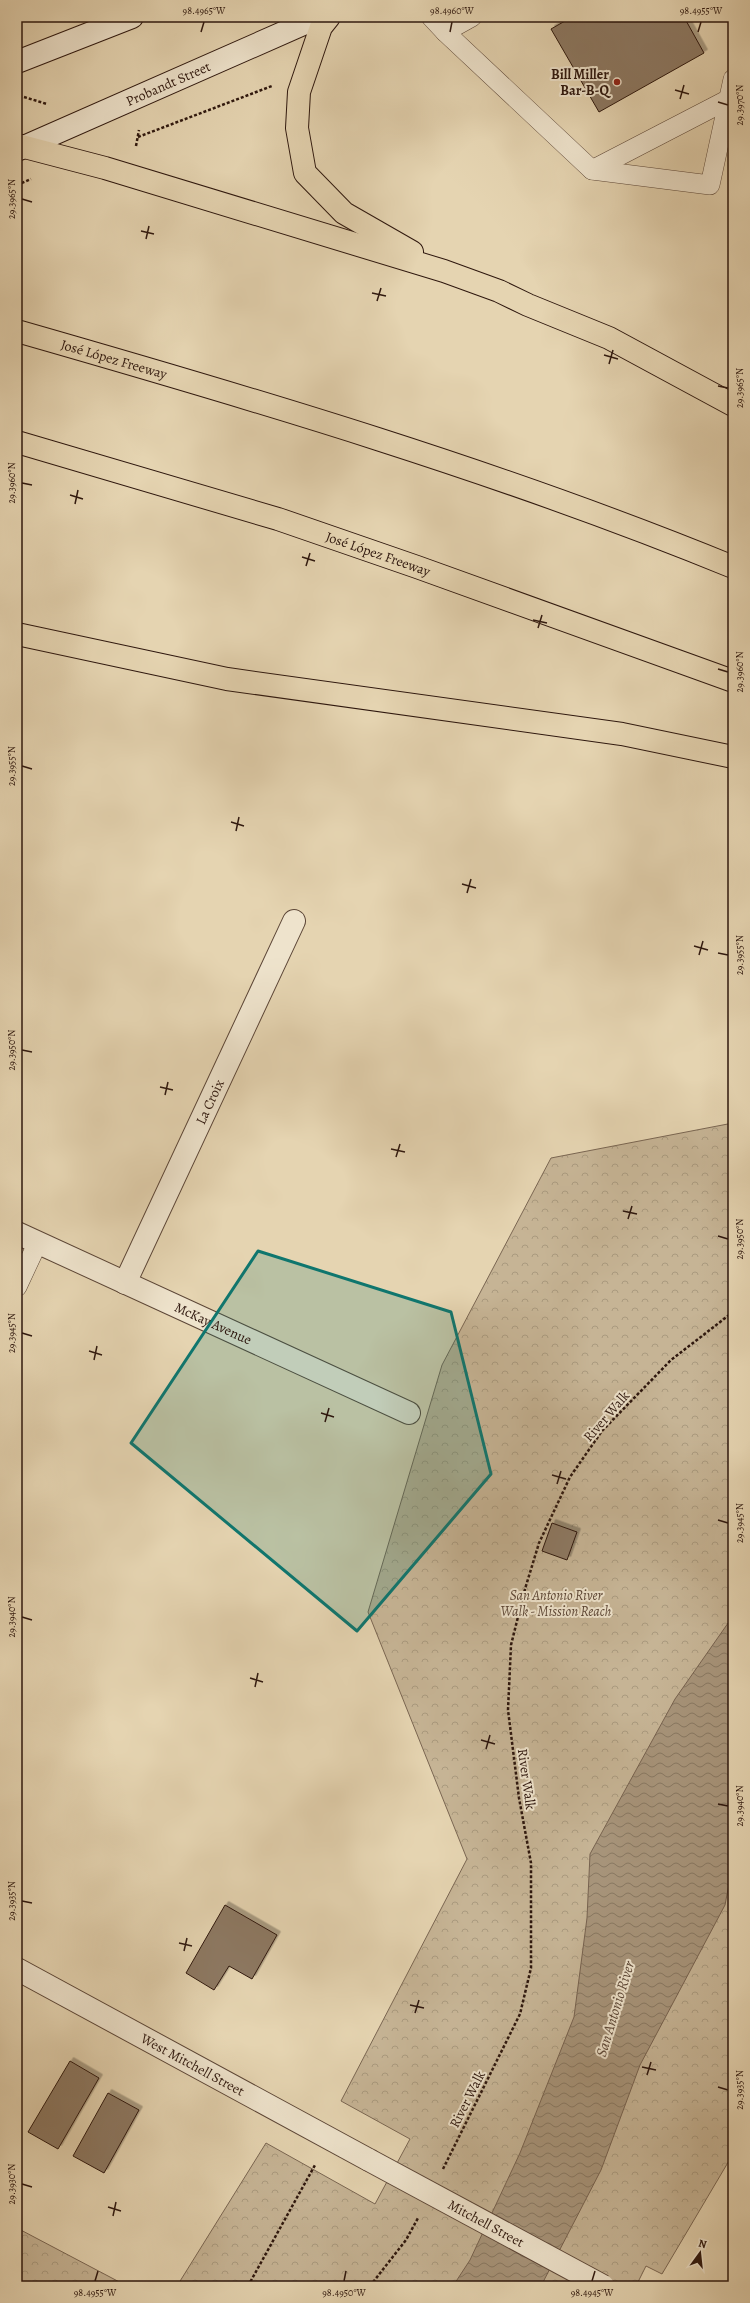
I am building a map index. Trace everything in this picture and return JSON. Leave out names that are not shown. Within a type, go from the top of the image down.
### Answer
[{"type":"highway","points":[[329,17],[321,27],[299,92],[297,128],[305,173],[344,212],[444,271]]},
{"type":"highway","points":[[20,147],[113,171],[444,271],[499,291],[609,338],[733,404]]},
{"type":"highway","name":"José López Freeway","points":[[17,331],[392,444],[644,531],[733,567]]},
{"type":"highway","name":"José López Freeway","points":[[17,442],[278,520],[417,567],[733,681]]},
{"type":"highway","points":[[17,634],[227,679],[622,734],[733,757]]},
{"type":"street","points":[[17,62],[132,17]]},
{"type":"street","name":"Probandt Street","points":[[20,147],[319,17]]},
{"type":"street","name":"La Croix","points":[[125,1283],[294,921]]},
{"type":"street","name":"McKay Avenue","points":[[17,1233],[409,1413]]},
{"type":"street","name":"West Mitchell Street","points":[[17,1970],[369,2160]]},
{"type":"street","name":"Mitchell Street","points":[[369,2160],[603,2286]]},
{"type":"lane","points":[[431,17],[445,32],[592,170],[710,185],[733,79]]},
{"type":"lane","points":[[445,32],[472,17]]},
{"type":"lane","points":[[592,170],[729,99]]},
{"type":"lane","points":[[17,1287],[38,1242]]},
{"type":"path","points":[[138,137],[279,83]]},
{"type":"path","points":[[24,98],[49,105]]},
{"type":"path","points":[[136,146],[139,130]]},
{"type":"path","name":"River Walk","points":[[442,2171],[520,2014],[531,1968],[531,1863],[519,1798],[508,1710],[511,1645],[525,1589],[539,1544],[570,1478],[602,1431],[671,1360],[733,1312]]},
{"type":"path","points":[[248,2286],[315,2165]]},
{"type":"path","points":[[370,2286],[406,2240],[420,2212]]},
{"type":"highlighted area","points":[[258,1251],[451,1312],[491,1474],[357,1631],[131,1443]]},
{"type":"green space","name":"San Antonio River Walk - Mission Reach","points":[[733,1123],[733,2154],[662,2274],[646,2266],[636,2286],[177,2286],[266,2143],[375,2204],[410,2139],[341,2101],[467,1859],[368,1612],[442,1365],[551,1158]]},
{"type":"green space","points":[[17,2228],[127,2286],[17,2286]]},
{"type":"water","name":"San Antonio River","points":[[733,1616],[733,1863],[725,1905],[640,2065],[601,2170],[541,2286],[453,2286],[470,2260],[520,2153],[574,2017],[587,1918],[590,1854],[675,1699]]},
{"type":"building","name":"Bill Miller Bar-B-Q","points":[[572,17],[684,17],[704,53],[599,112],[551,29]]},
{"type":"building","points":[[552,1523],[577,1532],[567,1560],[542,1551]]},
{"type":"building","points":[[225,1905],[277,1935],[252,1979],[229,1966],[214,1990],[186,1973]]},
{"type":"building","points":[[70,2061],[99,2078],[58,2149],[28,2132]]},
{"type":"building","points":[[108,2093],[139,2110],[104,2173],[73,2156]]},
{"type":"place","name":"Bill Miller Bar-B-Q","points":[[617,82]]}]
